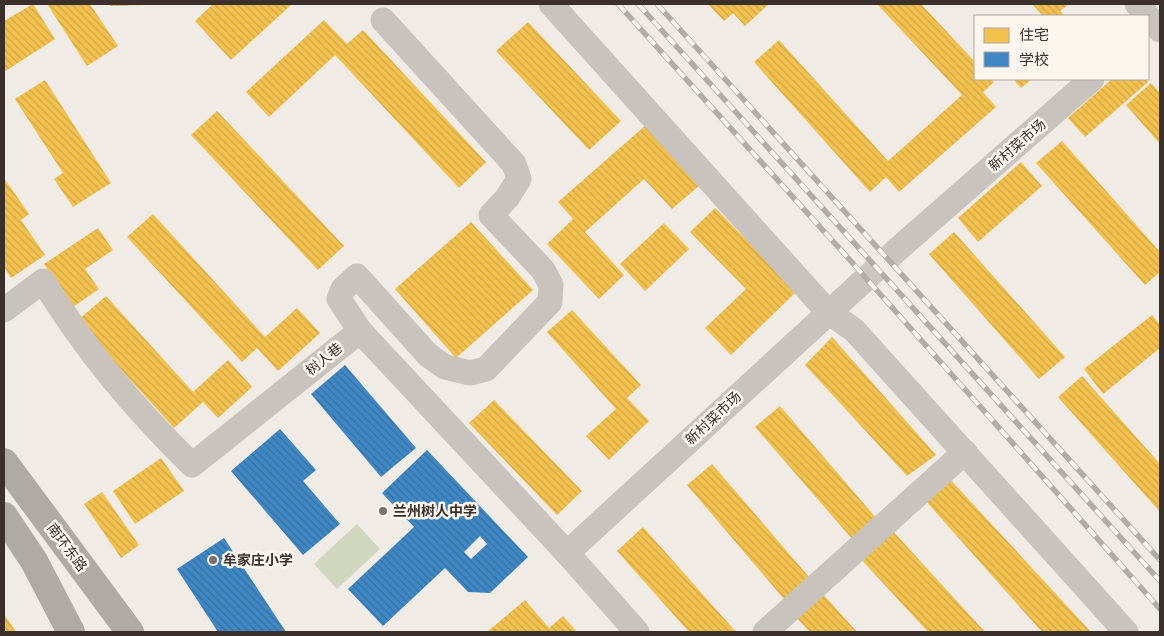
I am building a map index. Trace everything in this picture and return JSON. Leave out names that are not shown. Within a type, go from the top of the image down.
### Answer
[{"type":"highway","name":"南环东路","points":[[4,462],[130,632]]},
{"type":"highway","points":[[4,518],[34,561],[92,632]]},
{"type":"highway","points":[[74,556],[152,632]]},
{"type":"highway","points":[[34,561],[71,632]]},
{"type":"street","points":[[551,4],[828,312],[854,330],[966,452],[1126,632]]},
{"type":"street","points":[[1137,4],[1147,15]]},
{"type":"street","points":[[383,20],[514,164],[519,179],[507,198],[491,215],[543,270],[551,285],[550,302],[486,369],[470,374],[445,367],[428,355],[357,276],[343,290],[339,299],[360,331],[567,553],[636,632]]},
{"type":"street","name":"新村菜市场","points":[[897,250],[1091,80]]},
{"type":"street","name":"树人巷","points":[[4,310],[43,281],[71,326],[144,418],[192,465],[360,331]]},
{"type":"street","name":"新村菜市场","points":[[567,553],[860,284]]},
{"type":"street","points":[[765,632],[966,452]]},
{"type":"green space","points":[[357,524],[380,549],[337,589],[314,564]]},
{"type":"building: 住宅","points":[[33,4],[55,39],[4,72],[4,21]]},
{"type":"building: 住宅","points":[[47,4],[90,4],[118,46],[87,66]]},
{"type":"building: 住宅","points":[[110,4],[143,4],[143,5],[110,6]]},
{"type":"building: 住宅","points":[[213,4],[292,4],[231,60],[195,21]]},
{"type":"building: 住宅","points":[[708,4],[769,4],[745,26],[733,13],[724,21]]},
{"type":"building: 住宅","points":[[877,4],[921,4],[974,61],[974,80],[992,80],[994,82],[983,92],[996,107],[899,192],[886,177],[870,192],[754,62],[779,40],[888,161],[962,95]]},
{"type":"building: 住宅","points":[[1032,4],[1069,4],[1060,11],[1064,15],[1042,15]]},
{"type":"building: 住宅","points":[[324,20],[347,44],[363,30],[486,162],[459,188],[335,55],[269,117],[246,92]]},
{"type":"building: 住宅","points":[[528,22],[621,121],[589,150],[496,51]]},
{"type":"building: 住宅","points":[[45,80],[111,183],[73,207],[54,179],[63,173],[15,99]]},
{"type":"building: 住宅","points":[[1014,80],[1031,80],[1021,88]]},
{"type":"building: 住宅","points":[[1111,80],[1146,80],[1148,82],[1085,137],[1068,118]]},
{"type":"building: 住宅","points":[[1151,83],[1160,93],[1160,144],[1126,105]]},
{"type":"building: 住宅","points":[[217,111],[344,246],[318,270],[191,135]]},
{"type":"building: 住宅","points":[[646,125],[700,185],[672,209],[644,179],[585,232],[624,275],[599,299],[547,244],[573,219],[558,202]]},
{"type":"building: 住宅","points":[[1062,141],[1160,252],[1160,272],[1145,285],[1036,163]]},
{"type":"building: 住宅","points":[[1021,162],[1042,186],[978,242],[958,218]]},
{"type":"building: 住宅","points":[[4,178],[29,214],[21,220],[45,255],[11,278],[4,267]]},
{"type":"building: 住宅","points":[[715,208],[797,291],[731,355],[705,328],[746,289],[690,232]]},
{"type":"building: 住宅","points":[[153,214],[265,337],[297,308],[320,333],[278,371],[257,348],[242,362],[127,237]]},
{"type":"building: 住宅","points":[[471,222],[533,290],[456,358],[395,289]]},
{"type":"building: 住宅","points":[[664,223],[689,249],[645,291],[620,264]]},
{"type":"building: 住宅","points":[[98,228],[113,250],[85,269],[99,289],[73,307],[44,264]]},
{"type":"building: 住宅","points":[[954,232],[1065,357],[1039,379],[929,254]]},
{"type":"building: 住宅","points":[[106,296],[193,392],[228,360],[252,387],[218,418],[203,402],[174,428],[77,321]]},
{"type":"building: 住宅","points":[[572,310],[641,385],[627,398],[649,421],[609,460],[586,436],[616,409],[547,332]]},
{"type":"building: 住宅","points":[[1152,315],[1160,325],[1160,348],[1103,394],[1084,369]]},
{"type":"building: 住宅","points":[[832,337],[936,455],[907,476],[805,365]]},
{"type":"building: 住宅","points":[[1082,376],[1160,464],[1160,512],[1058,397]]},
{"type":"building: 住宅","points":[[494,400],[582,491],[557,515],[469,423]]},
{"type":"building: 住宅","points":[[780,406],[877,519],[853,540],[755,427]]},
{"type":"building: 住宅","points":[[161,458],[184,491],[135,524],[113,491]]},
{"type":"building: 住宅","points":[[712,464],[809,577],[784,599],[687,485]]},
{"type":"building: 住宅","points":[[948,477],[1091,632],[1042,632],[924,499]]},
{"type":"building: 住宅","points":[[102,492],[139,545],[121,558],[84,504]]},
{"type":"building: 住宅","points":[[643,527],[736,632],[689,632],[617,551]]},
{"type":"building: 住宅","points":[[891,529],[985,632],[928,632],[859,557]]},
{"type":"building: 住宅","points":[[822,593],[857,632],[810,632],[795,616]]},
{"type":"building: 住宅","points":[[525,600],[549,628],[563,616],[577,632],[487,632]]},
{"type":"building: 住宅","points":[[4,614],[16,632],[4,632]]},
{"type":"building: 学校","points":[[345,365],[416,448],[381,477],[311,394]]},
{"type":"building: 学校","points":[[280,429],[316,470],[303,481],[340,524],[303,555],[231,471]]},
{"type":"building: 学校","points":[[427,450],[528,557],[490,593],[468,592],[445,568],[383,626],[348,589],[414,527],[382,493]],"holes":[[[480,536],[487,544],[471,559],[464,552]]]},
{"type":"building: 学校","points":[[224,538],[286,632],[218,632],[177,569]]},
{"type":"tunnel","points":[[860,284],[897,250]]},
{"type":"railway","points":[[618,4],[849,259],[1160,609]]},
{"type":"railway","points":[[638,4],[1160,581]]},
{"type":"railway","points":[[657,4],[1160,560]]},
{"type":"place","name":"兰州树人中学","points":[[383,511]]},
{"type":"place","name":"牟家庄小学","points":[[213,560]]}]
